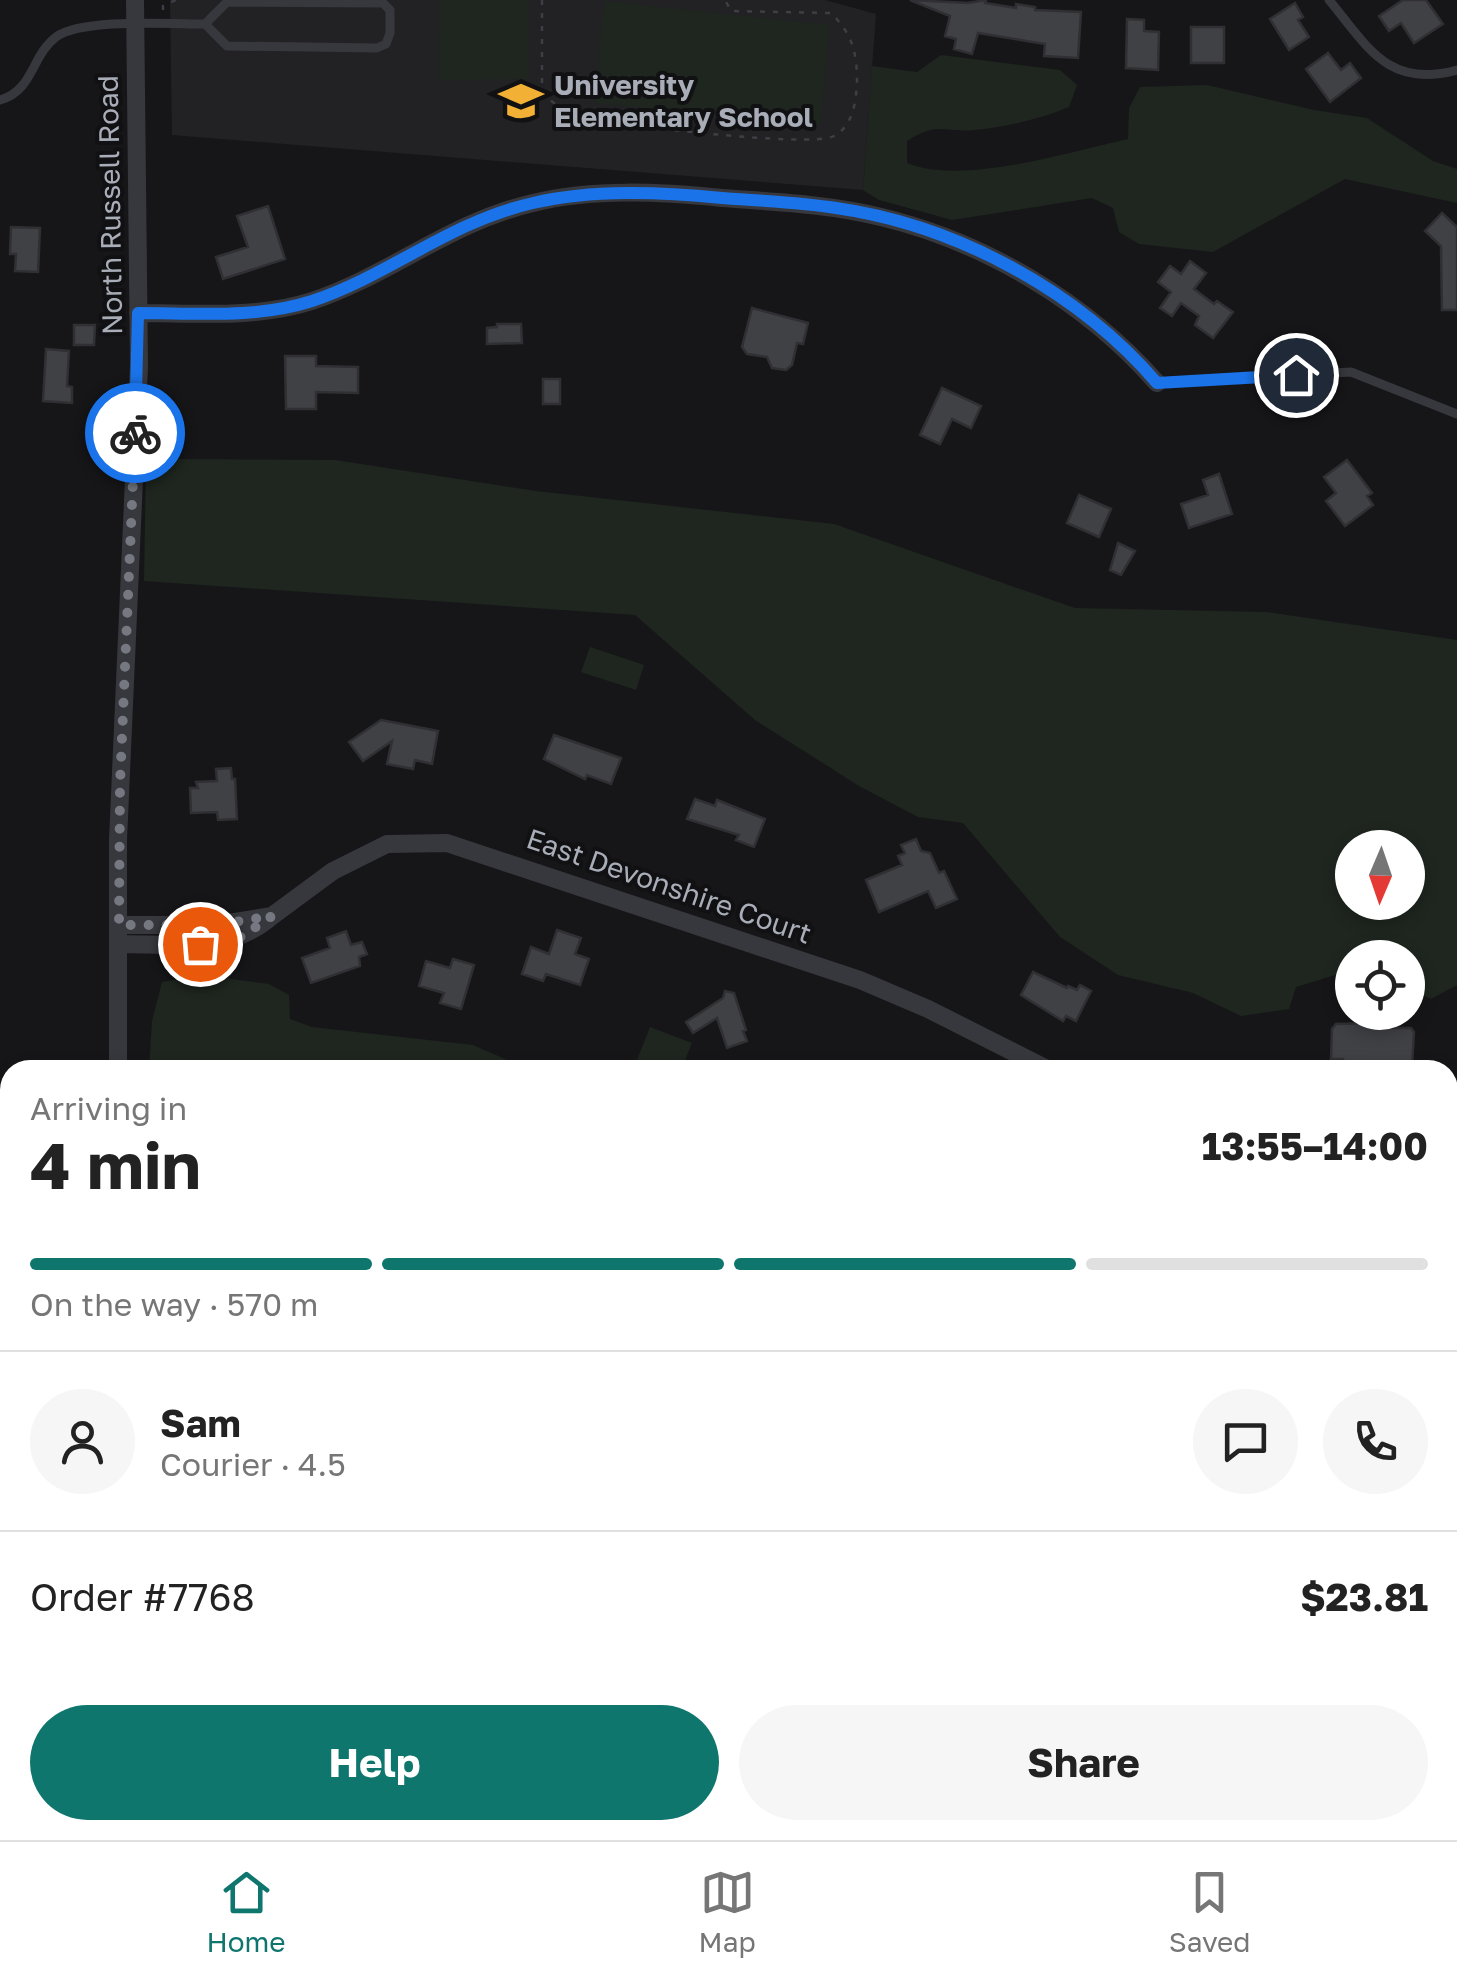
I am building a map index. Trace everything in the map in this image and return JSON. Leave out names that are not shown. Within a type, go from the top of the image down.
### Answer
[{"type":"street","name":"North Russell Road","points":[[118,1060],[121,756],[139,366],[135,0]]},
{"type":"street","points":[[138,313],[226,314],[308,302],[355,284],[482,217],[536,202],[613,194],[700,196],[867,214],[930,232],[982,253],[1069,303],[1157,383]]},
{"type":"street","name":"East Devonshire Court","points":[[119,934],[200,944],[230,941],[250,933],[334,870],[387,844],[458,845],[860,980],[1030,1060]]},
{"type":"lane","points":[[1329,0],[1376,56],[1392,69],[1426,76],[1457,70]]},
{"type":"lane","points":[[0,100],[22,89],[50,43],[61,34],[98,26],[205,24],[227,46],[377,48],[386,44],[390,34],[390,10],[383,3],[370,2],[227,2],[205,24]]},
{"type":"lane","points":[[1157,383],[1351,372],[1457,414]]},
{"type":"path","points":[[162,16],[163,6],[176,0]]},
{"type":"path","points":[[542,0],[544,96],[572,117],[780,140],[817,142],[837,135],[855,110],[857,77],[850,32],[831,13],[732,11],[725,0]]},
{"type":"shaded area","name":"University Elementary School","points":[[170,0],[825,0],[876,14],[863,190],[172,135]]},
{"type":"shaded area","points":[[440,0],[528,0],[528,79],[439,80]]},
{"type":"shaded area","points":[[604,1],[830,25],[820,126],[595,103]]},
{"type":"shaded area","points":[[941,55],[1060,70],[1077,85],[1069,107],[1046,115],[999,127],[934,130],[918,135],[907,141],[907,163],[956,171],[985,169],[1128,139],[1129,108],[1140,87],[1207,85],[1367,118],[1433,161],[1457,169],[1457,203],[1345,179],[1213,252],[1139,244],[1119,232],[1113,208],[1092,198],[952,220],[879,200],[863,190],[872,66],[917,72]]},
{"type":"shaded area","points":[[172,459],[335,460],[536,491],[834,524],[1075,608],[1267,612],[1457,640],[1457,985],[1431,999],[1425,996],[1425,940],[1335,940],[1335,975],[1296,987],[1289,1009],[1241,1016],[1193,993],[1118,975],[1060,937],[963,823],[918,817],[859,786],[755,720],[635,615],[144,581],[146,464]]},
{"type":"shaded area","points":[[590,647],[644,665],[636,690],[581,672]]},
{"type":"shaded area","points":[[201,975],[269,984],[289,995],[290,1019],[312,1027],[473,1045],[507,1060],[150,1060],[152,1021],[162,982]]},
{"type":"shaded area","points":[[650,1027],[692,1043],[685,1060],[637,1060]]},
{"type":"building","points":[[910,0],[986,0],[985,3],[1016,8],[1016,4],[1035,10],[1081,12],[1078,58],[1044,56],[1045,44],[978,33],[972,54],[954,49],[956,39],[945,36],[950,16]]},
{"type":"building","points":[[1403,0],[1426,0],[1443,24],[1414,43],[1401,23],[1389,31],[1379,16]]},
{"type":"building","points":[[1295,3],[1303,17],[1298,20],[1309,37],[1289,50],[1270,19]]},
{"type":"building","points":[[1127,19],[1144,20],[1144,31],[1159,32],[1158,70],[1126,68]]},
{"type":"building","points":[[1191,27],[1224,27],[1224,63],[1191,63]]},
{"type":"building","points":[[1328,53],[1341,70],[1350,63],[1361,78],[1330,102],[1306,69]]},
{"type":"building","points":[[268,206],[285,259],[223,279],[216,257],[248,247],[237,216]]},
{"type":"building","points":[[1442,213],[1457,227],[1457,310],[1442,310],[1441,246],[1425,231]]},
{"type":"building","points":[[11,227],[40,228],[38,272],[15,271],[16,254],[10,254]]},
{"type":"building","points":[[1190,261],[1206,273],[1194,289],[1233,312],[1213,338],[1195,325],[1199,316],[1181,303],[1172,316],[1160,308],[1171,292],[1158,282],[1170,266],[1181,274]]},
{"type":"building","points":[[752,308],[808,323],[803,344],[797,343],[792,365],[786,370],[772,368],[767,357],[747,354],[742,347]]},
{"type":"building","points":[[521,324],[522,343],[487,344],[487,328]]},
{"type":"building","points":[[74,325],[95,325],[94,345],[74,345]]},
{"type":"building","points":[[46,349],[69,351],[67,386],[72,387],[72,403],[43,401]]},
{"type":"building","points":[[285,356],[316,356],[316,366],[358,367],[358,393],[316,392],[316,409],[286,409]]},
{"type":"building","points":[[543,379],[560,379],[560,404],[543,404]]},
{"type":"building","points":[[942,388],[981,406],[971,428],[952,419],[940,444],[920,435]]},
{"type":"building","points":[[1347,460],[1372,493],[1367,496],[1373,505],[1345,526],[1326,501],[1336,493],[1324,477]]},
{"type":"building","points":[[1219,474],[1232,514],[1189,528],[1181,504],[1208,495],[1203,480]]},
{"type":"building","points":[[1079,495],[1111,509],[1099,537],[1067,523]]},
{"type":"building","points":[[1118,543],[1135,551],[1121,575],[1110,570]]},
{"type":"building","points":[[381,720],[438,731],[432,764],[415,760],[413,769],[387,764],[392,741],[363,761],[349,742]]},
{"type":"building","points":[[554,735],[621,758],[611,784],[587,775],[585,779],[544,759]]},
{"type":"building","points":[[231,768],[237,819],[218,820],[217,812],[191,813],[190,788],[198,788],[196,782],[217,781],[216,769]]},
{"type":"building","points":[[695,799],[715,806],[717,800],[765,819],[754,847],[736,840],[739,835],[687,819]]},
{"type":"building","points":[[916,839],[921,851],[930,853],[939,873],[944,871],[957,899],[936,908],[928,891],[879,912],[866,880],[902,865],[898,856],[905,853],[901,845]]},
{"type":"building","points":[[557,930],[581,938],[575,954],[589,959],[580,985],[546,974],[543,981],[522,974],[531,947],[549,954]]},
{"type":"building","points":[[346,931],[351,945],[362,942],[367,954],[359,957],[360,966],[311,983],[302,958],[330,948],[327,938]]},
{"type":"building","points":[[453,959],[474,965],[461,1009],[440,1003],[444,993],[419,986],[426,961],[450,968]]},
{"type":"building","points":[[1033,972],[1067,988],[1077,990],[1080,985],[1091,991],[1076,1021],[1066,1016],[1063,1021],[1021,995]]},
{"type":"building","points":[[725,991],[734,993],[747,1041],[727,1048],[717,1018],[693,1033],[686,1022],[723,998]]},
{"type":"building","points":[[1335,1025],[1335,1030],[1412,1030],[1412,1060],[1331,1059]]},
{"type":"way so far","points":[[135,433],[118,840],[119,925],[216,925],[272,916],[241,937],[200,944]]},
{"type":"place","name":"University Elementary School","points":[[521,101]]},
{"type":"route","points":[[135,433],[138,313],[226,314],[308,302],[355,284],[482,217],[536,202],[613,194],[765,201],[882,217],[982,253],[1024,276],[1073,306],[1157,383],[1296,375]]}]
